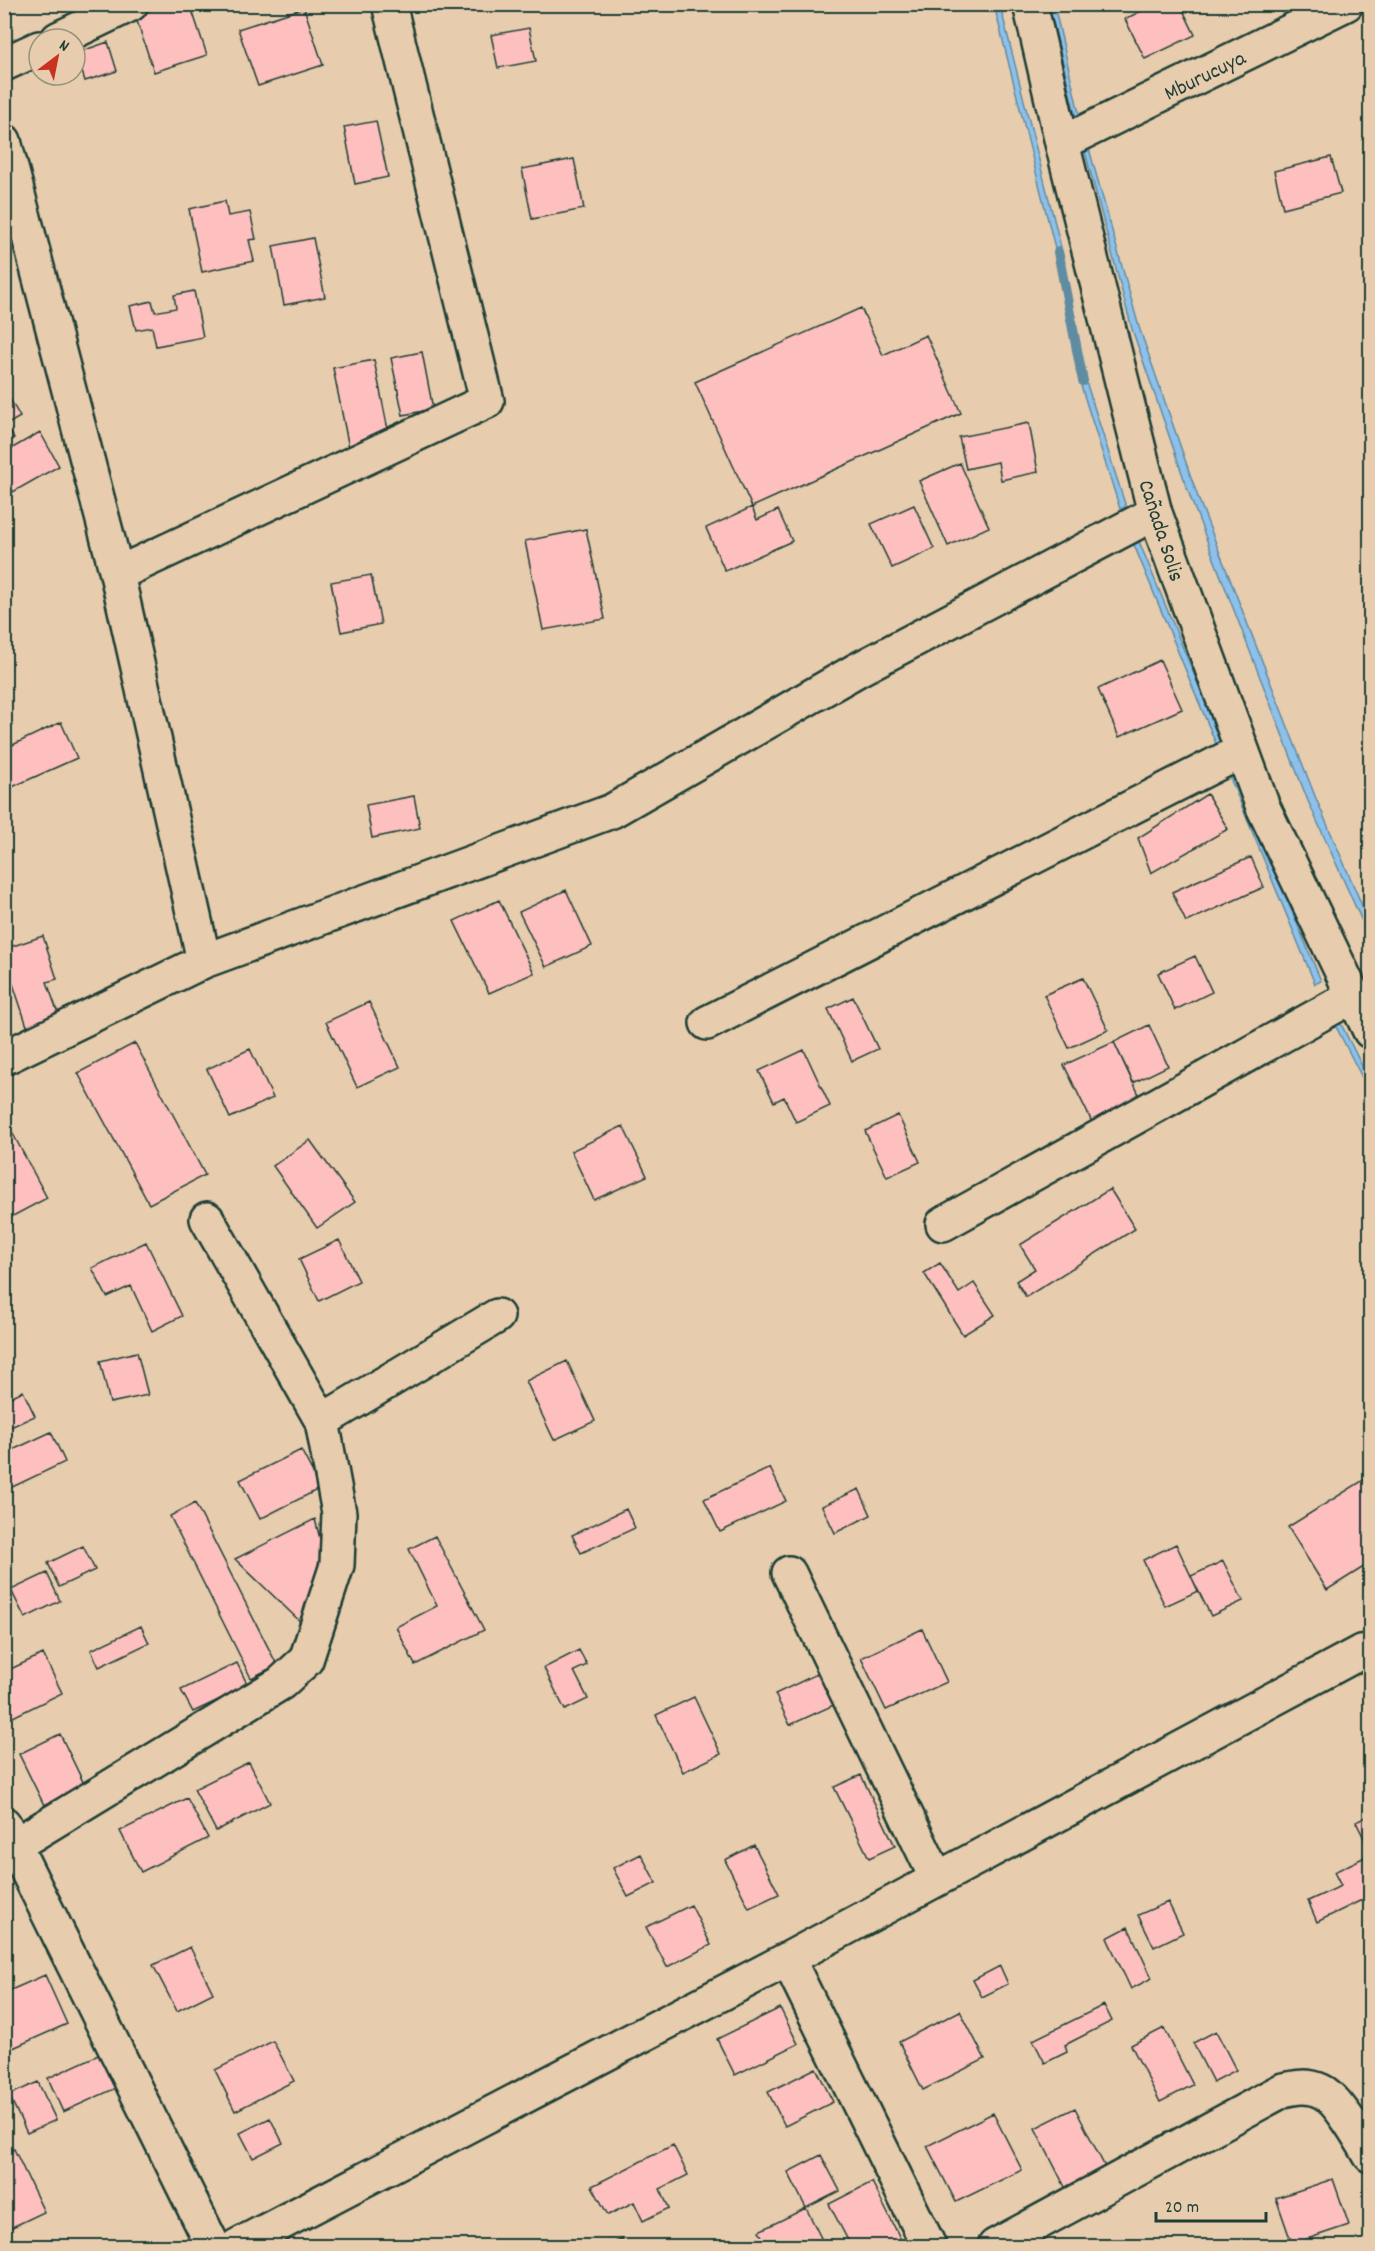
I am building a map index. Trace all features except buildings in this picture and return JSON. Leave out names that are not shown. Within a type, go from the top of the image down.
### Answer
[{"type":"street","points":[[83,27],[131,4]]},
{"type":"street","points":[[117,574],[487,402],[389,4]]},
{"type":"street","name":"Cañada Solis","points":[[1030,4],[1062,143],[1155,513],[1263,807],[1371,1031]]},
{"type":"street","name":"Mburucuya","points":[[1062,143],[1346,4]]},
{"type":"street","points":[[4,64],[27,53]]},
{"type":"street","points":[[4,141],[117,574],[204,961]]},
{"type":"street","points":[[4,1058],[204,961],[612,811],[857,670],[1155,513]]},
{"type":"street","points":[[707,1023],[1242,751]]},
{"type":"street","points":[[943,1224],[1353,996]]},
{"type":"street","points":[[207,1218],[322,1421],[339,1513],[337,1565],[306,1660],[281,1683],[246,1706],[10,1834],[213,2247]]},
{"type":"street","points":[[322,1421],[497,1316]]},
{"type":"street","points":[[789,1573],[937,1879]]},
{"type":"street","points":[[237,2247],[788,1959],[1360,1652],[1371,1651]]},
{"type":"street","points":[[788,1959],[928,2247]]},
{"type":"street","points":[[995,2247],[1283,2090],[1300,2086],[1323,2091],[1351,2122],[1371,2155]]},
{"type":"water","points":[[994,5],[1000,5],[1065,263],[1059,264]]},
{"type":"water","points":[[1049,5],[1054,5],[1079,113],[1139,327],[1199,500],[1315,796],[1370,924],[1370,939],[1308,801],[1192,502],[1132,329],[1075,114]]},
{"type":"water","points":[[1082,369],[1126,507],[1120,509],[1076,370]]},
{"type":"water","points":[[1138,539],[1321,981],[1315,984],[1132,540]]},
{"type":"water","points":[[1333,1008],[1370,1082],[1370,1093],[1328,1011]]},
{"type":"waterway","points":[[1058,252],[1083,381]]}]
